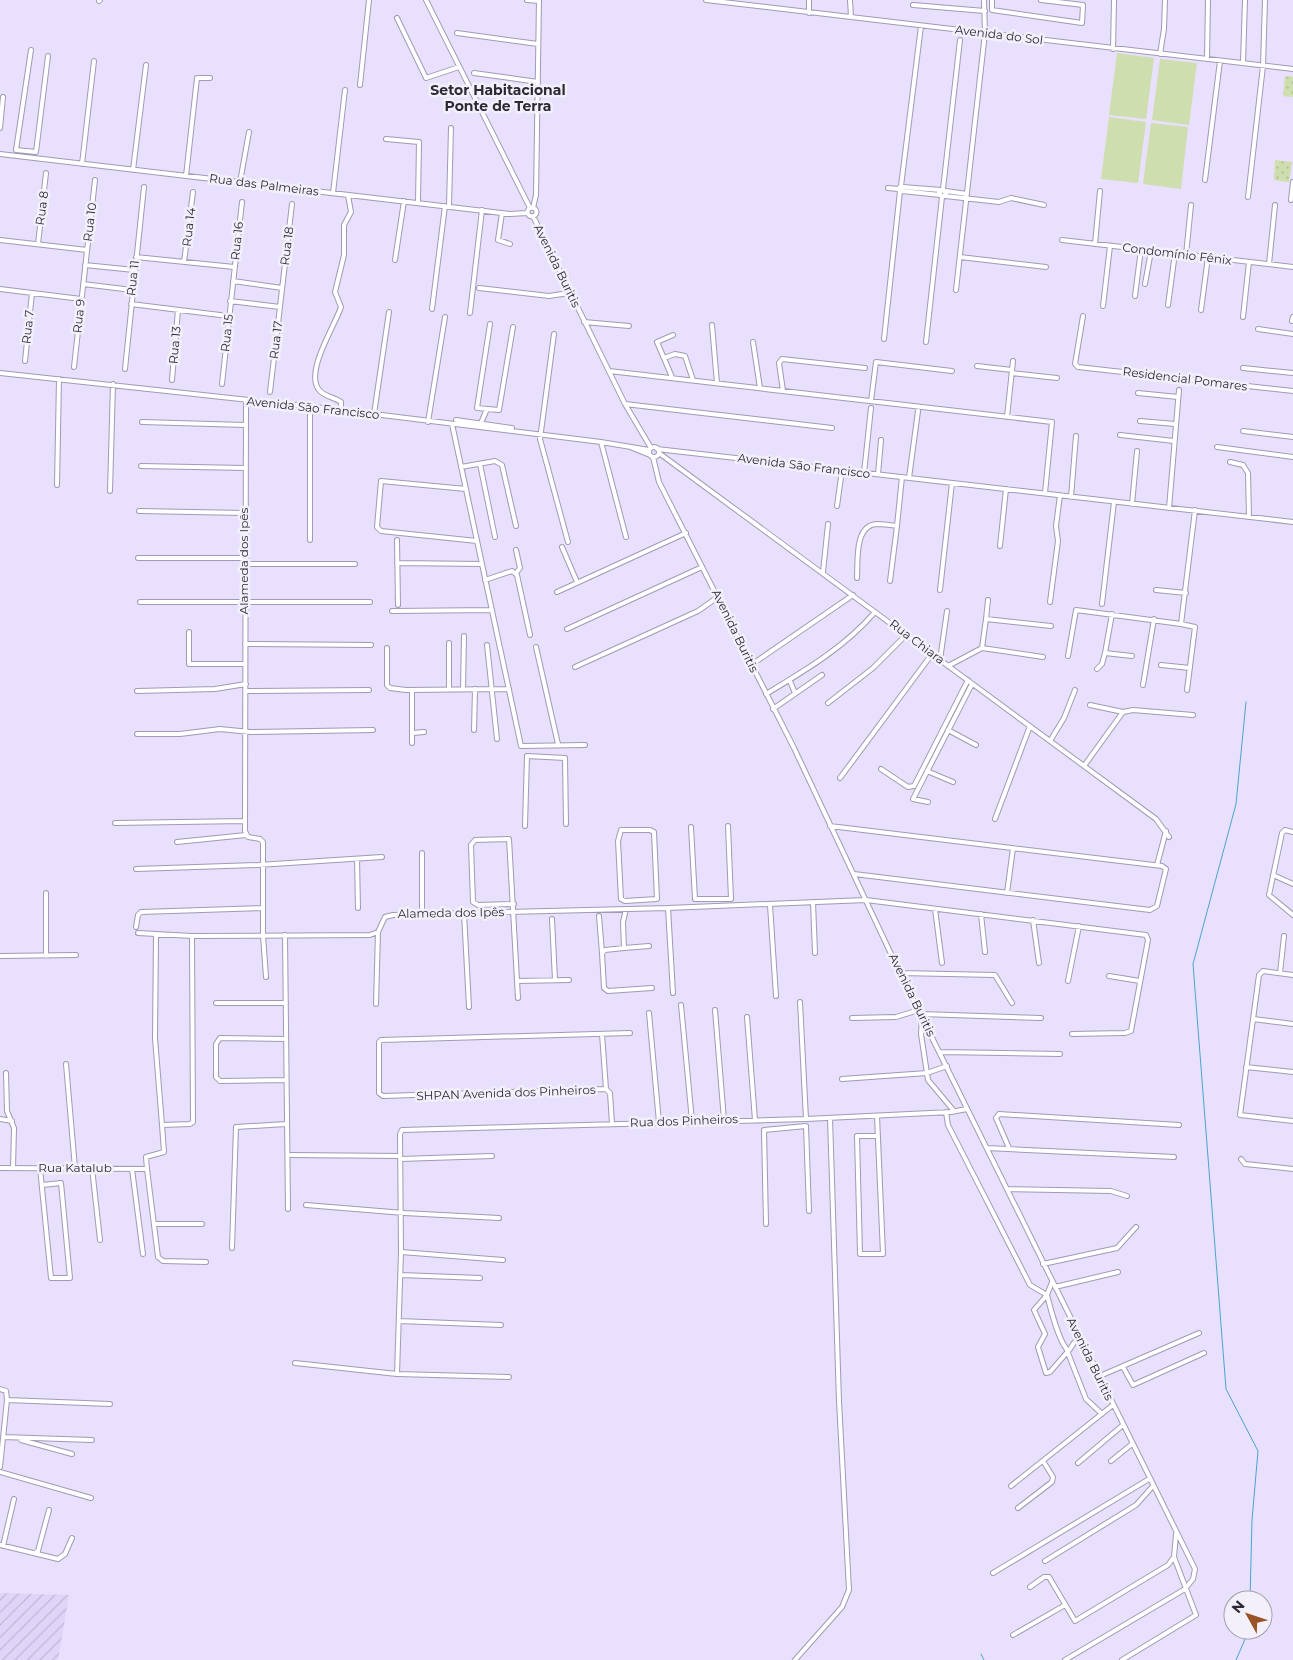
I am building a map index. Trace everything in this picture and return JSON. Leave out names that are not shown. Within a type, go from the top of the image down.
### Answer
[{"type":"street","points":[[360,85],[368,0]]},
{"type":"street","points":[[426,0],[531,208],[537,212],[533,216],[527,213],[531,208],[536,195],[539,1],[527,0]]},
{"type":"street","name":"Avenida do Sol","points":[[706,0],[1293,69]]},
{"type":"street","points":[[760,0],[760,6]]},
{"type":"street","points":[[809,0],[809,13]]},
{"type":"street","points":[[850,0],[850,17]]},
{"type":"street","points":[[956,290],[985,33],[984,1],[992,1],[992,10],[1082,23],[1083,5],[1042,0]]},
{"type":"street","points":[[1113,49],[1114,0]]},
{"type":"street","points":[[1160,54],[1164,29],[1165,0]]},
{"type":"street","points":[[1207,59],[1208,0]]},
{"type":"street","points":[[1243,63],[1245,0]]},
{"type":"street","points":[[1248,196],[1263,66],[1265,0]]},
{"type":"street","points":[[913,5],[985,11]]},
{"type":"street","points":[[397,18],[426,78],[459,67]]},
{"type":"street","points":[[884,339],[921,26]]},
{"type":"street","points":[[457,33],[538,44]]},
{"type":"street","points":[[926,342],[960,40]]},
{"type":"street","points":[[30,50],[16,150],[36,152],[48,56]]},
{"type":"street","points":[[82,164],[94,61]]},
{"type":"street","points":[[1204,180],[1220,61]]},
{"type":"street","points":[[133,170],[146,65]]},
{"type":"street","points":[[474,73],[538,82]]},
{"type":"street","points":[[186,176],[197,78],[210,78]]},
{"type":"street","points":[[333,193],[345,90]]},
{"type":"street","points":[[0,128],[3,97]]},
{"type":"street","points":[[432,309],[447,206],[451,128]]},
{"type":"street","points":[[240,182],[248,132]]},
{"type":"street","points":[[386,139],[419,142],[418,203]]},
{"type":"street","points":[[25,157],[26,151]]},
{"type":"street","name":"Rua das Palmeiras","points":[[0,154],[502,213],[527,213]]},
{"type":"street","name":"Rua 8","points":[[38,244],[46,173]]},
{"type":"street","name":"Rua 10","points":[[85,265],[95,180]]},
{"type":"street","points":[[1291,200],[1293,182]]},
{"type":"street","name":"Rua 11","points":[[125,369],[144,187]]},
{"type":"street","points":[[888,188],[943,193],[999,202],[1011,198],[1044,205]]},
{"type":"street","points":[[1095,244],[1100,191]]},
{"type":"street","name":"Rua 14","points":[[184,262],[193,192]]},
{"type":"street","points":[[341,410],[341,402],[320,392],[315,378],[322,348],[341,307],[335,293],[344,255],[344,225],[351,212],[348,195]]},
{"type":"street","points":[[395,260],[404,201]]},
{"type":"street","name":"Rua 16","points":[[233,281],[242,202]]},
{"type":"street","name":"Rua 18","points":[[282,288],[292,204]]},
{"type":"street","points":[[1186,255],[1191,205]]},
{"type":"street","points":[[1269,264],[1275,205]]},
{"type":"street","points":[[470,313],[482,210]]},
{"type":"street","points":[[502,213],[498,240],[510,244]]},
{"type":"street","name":"Avenida Buritis","points":[[533,216],[569,293],[651,453],[659,482],[753,663],[766,694],[900,973],[1100,1376],[1122,1425],[1195,1569],[1193,1579],[1186,1588]]},
{"type":"street","points":[[0,240],[87,250]]},
{"type":"street","name":"Condomínio Fênix","points":[[1062,240],[1293,267]]},
{"type":"street","points":[[1102,306],[1110,246]]},
{"type":"street","points":[[1135,296],[1141,249]]},
{"type":"street","points":[[1145,284],[1151,251]]},
{"type":"street","points":[[1168,305],[1175,253]]},
{"type":"street","points":[[136,256],[234,267]]},
{"type":"street","points":[[960,257],[1046,268]]},
{"type":"street","points":[[1201,310],[1208,257]]},
{"type":"street","points":[[1242,317],[1249,262]]},
{"type":"street","points":[[85,265],[134,270]]},
{"type":"street","name":"Rua 9","points":[[74,367],[85,265]]},
{"type":"street","points":[[233,281],[282,288]]},
{"type":"street","name":"Rua 15","points":[[222,384],[233,281]]},
{"type":"street","points":[[83,284],[132,290]]},
{"type":"street","name":"Rua 17","points":[[270,392],[282,288]]},
{"type":"street","points":[[479,288],[549,296],[569,293]]},
{"type":"street","points":[[0,289],[80,299]]},
{"type":"street","name":"Rua 7","points":[[25,361],[32,293]]},
{"type":"street","points":[[230,301],[280,307]]},
{"type":"street","points":[[131,304],[228,316]]},
{"type":"street","name":"Rua 13","points":[[172,380],[178,310]]},
{"type":"street","points":[[374,414],[389,312]]},
{"type":"street","name":"Residencial Pomares","points":[[1083,316],[1076,364],[1078,367],[1293,391]]},
{"type":"street","points":[[428,422],[445,317]]},
{"type":"street","points":[[1292,321],[1293,317]]},
{"type":"street","points":[[584,322],[629,326]]},
{"type":"street","points":[[490,324],[477,408],[499,410],[512,327]]},
{"type":"street","points":[[712,325],[717,383]]},
{"type":"street","points":[[1258,329],[1293,334]]},
{"type":"street","points":[[554,334],[540,435],[568,542]]},
{"type":"street","points":[[672,377],[657,342],[673,335]]},
{"type":"street","points":[[753,342],[760,388]]},
{"type":"street","points":[[664,358],[674,354],[684,356],[693,380]]},
{"type":"street","points":[[783,391],[779,363],[782,359],[865,368]]},
{"type":"street","points":[[1007,417],[1013,361]]},
{"type":"street","points":[[871,401],[876,362],[952,371]]},
{"type":"street","points":[[976,366],[1057,378]]},
{"type":"street","points":[[1243,368],[1293,373]]},
{"type":"street","points":[[609,371],[672,377],[1053,424],[1045,494]]},
{"type":"street","name":"Avenida São Francisco","points":[[0,373],[113,387],[374,414],[626,445],[651,453],[658,451],[842,470],[1293,522]]},
{"type":"street","points":[[57,485],[59,379]]},
{"type":"street","points":[[110,491],[113,387]]},
{"type":"street","points":[[1169,508],[1179,390]]},
{"type":"street","points":[[1138,393],[1178,397]]},
{"type":"street","name":"Alameda dos Ipês","points":[[246,401],[245,468],[241,513],[244,558],[247,732],[246,835]]},
{"type":"street","points":[[625,404],[832,428]]},
{"type":"street","points":[[310,408],[310,540]]},
{"type":"street","points":[[864,473],[871,408]]},
{"type":"street","points":[[480,428],[487,409]]},
{"type":"street","points":[[909,478],[918,411]]},
{"type":"street","points":[[456,420],[482,422],[512,428]]},
{"type":"street","points":[[1140,420],[1176,424]]},
{"type":"street","points":[[142,422],[245,425]]},
{"type":"street","points":[[452,424],[521,746],[584,745]]},
{"type":"street","points":[[1243,431],[1293,437]]},
{"type":"street","points":[[1120,435],[1174,442]]},
{"type":"street","points":[[1071,497],[1076,436]]},
{"type":"street","points":[[878,474],[881,440]]},
{"type":"street","points":[[601,442],[626,537]]},
{"type":"street","points":[[1217,447],[1293,457]]},
{"type":"street","points":[[651,453],[658,451]]},
{"type":"street","name":"Rua Chiara","points":[[658,451],[1156,819],[1169,837]]},
{"type":"street","points":[[1132,504],[1137,451]]},
{"type":"street","points":[[461,467],[495,461],[502,465],[516,526]]},
{"type":"street","points":[[1230,462],[1242,465],[1248,473],[1249,517]]},
{"type":"street","points":[[480,464],[495,538]]},
{"type":"street","points":[[140,466],[245,468]]},
{"type":"street","points":[[837,506],[842,470]]},
{"type":"street","points":[[890,581],[902,477]]},
{"type":"street","points":[[466,489],[380,482],[377,525],[381,531],[477,541]]},
{"type":"street","points":[[940,590],[952,483]]},
{"type":"street","points":[[1000,546],[1006,489]]},
{"type":"street","points":[[1050,602],[1058,541],[1056,526],[1060,495]]},
{"type":"street","points":[[1102,604],[1114,502]]},
{"type":"street","points":[[1181,624],[1195,510]]},
{"type":"street","points":[[138,511],[241,513]]},
{"type":"street","points":[[823,572],[828,524]]},
{"type":"street","points":[[857,578],[861,536],[865,529],[877,524],[897,526]]},
{"type":"street","points":[[557,592],[686,533]]},
{"type":"street","points":[[397,540],[398,605]]},
{"type":"street","points":[[562,547],[577,582]]},
{"type":"street","points":[[516,550],[520,568],[516,573]]},
{"type":"street","points":[[138,558],[244,558]]},
{"type":"street","points":[[397,563],[482,564]]},
{"type":"street","points":[[244,564],[355,564]]},
{"type":"street","points":[[567,629],[702,566]]},
{"type":"street","points":[[485,580],[512,572],[516,573]]},
{"type":"street","points":[[516,573],[530,635]]},
{"type":"street","points":[[1156,590],[1186,593]]},
{"type":"street","points":[[753,663],[853,595]]},
{"type":"street","points":[[575,667],[698,611],[718,597]]},
{"type":"street","points":[[982,648],[988,600]]},
{"type":"street","points":[[140,602],[370,602]]},
{"type":"street","points":[[392,611],[492,610]]},
{"type":"street","points":[[940,660],[947,610]]},
{"type":"street","points":[[1068,656],[1076,610],[1154,619],[1195,627],[1187,690]]},
{"type":"street","points":[[766,694],[790,681],[846,642],[875,612]]},
{"type":"street","points":[[1097,669],[1102,664],[1112,614]]},
{"type":"street","points":[[986,619],[1051,626]]},
{"type":"street","points":[[1143,685],[1154,619]]},
{"type":"street","points":[[189,632],[189,664],[245,664]]},
{"type":"street","points":[[828,702],[873,668],[906,635]]},
{"type":"street","points":[[463,689],[464,636]]},
{"type":"street","points":[[449,643],[449,689]]},
{"type":"street","points":[[245,644],[371,646]]},
{"type":"street","points":[[487,644],[497,739]]},
{"type":"street","points":[[536,647],[558,744]]},
{"type":"street","points":[[387,648],[388,687],[412,690],[509,688]]},
{"type":"street","points":[[948,666],[982,648],[1043,657]]},
{"type":"street","points":[[1105,652],[1132,656]]},
{"type":"street","points":[[840,778],[932,654]]},
{"type":"street","points":[[1161,665],[1190,668]]},
{"type":"street","points":[[774,709],[822,675]]},
{"type":"street","points":[[881,769],[908,787],[914,786],[968,680]]},
{"type":"street","points":[[790,681],[795,693]]},
{"type":"street","points":[[137,691],[215,689],[246,684]]},
{"type":"street","points":[[928,802],[914,799],[972,684]]},
{"type":"street","points":[[474,730],[475,689]]},
{"type":"street","points":[[246,691],[369,690]]},
{"type":"street","points":[[412,690],[412,743]]},
{"type":"street","points":[[1050,741],[1064,718],[1075,690]]},
{"type":"street","points":[[1090,705],[1123,712],[1133,710],[1192,716]]},
{"type":"street","points":[[1084,766],[1123,712]]},
{"type":"street","points":[[995,818],[1030,726]]},
{"type":"street","points":[[137,734],[180,734],[220,730],[247,732],[373,730]]},
{"type":"street","points":[[948,730],[976,744]]},
{"type":"street","points":[[413,733],[424,732]]},
{"type":"street","points":[[525,826],[526,745]]},
{"type":"street","points":[[527,756],[565,758],[566,824]]},
{"type":"street","points":[[928,771],[953,782]]},
{"type":"street","points":[[115,823],[245,821]]},
{"type":"street","points":[[691,827],[695,899],[731,899],[728,826]]},
{"type":"street","points":[[830,826],[1157,865],[1164,867],[1166,871],[1157,906],[1153,909],[854,874]]},
{"type":"street","points":[[621,830],[650,830],[654,832],[658,898],[638,900],[622,901],[621,899],[618,835],[621,830]]},
{"type":"street","points":[[1293,832],[1285,830],[1282,833],[1269,896],[1293,915]]},
{"type":"street","points":[[1157,865],[1166,831]]},
{"type":"street","points":[[177,842],[246,835],[262,840],[263,935],[266,977]]},
{"type":"street","points":[[514,904],[478,905],[473,902],[472,845],[475,840],[509,839],[514,904],[518,998]]},
{"type":"street","points":[[1007,893],[1013,848]]},
{"type":"street","points":[[422,854],[422,913]]},
{"type":"street","points":[[136,869],[263,864],[382,856]]},
{"type":"street","points":[[357,858],[358,908]]},
{"type":"street","points":[[1273,875],[1293,884]]},
{"type":"street","points":[[46,893],[46,956]]},
{"type":"street","points":[[712,899],[714,907]]},
{"type":"street","points":[[638,900],[638,909]]},
{"type":"street","name":"Alameda dos Ipês","points":[[378,932],[387,915],[770,906],[866,900],[1147,936],[1140,981]]},
{"type":"street","points":[[813,902],[815,953]]},
{"type":"street","points":[[770,906],[776,996]]},
{"type":"street","points":[[136,928],[138,915],[141,912],[263,908]]},
{"type":"street","points":[[668,908],[673,993]]},
{"type":"street","points":[[624,948],[623,922],[626,909]]},
{"type":"street","points":[[935,909],[942,963]]},
{"type":"street","points":[[464,913],[469,1007]]},
{"type":"street","points":[[981,914],[985,952]]},
{"type":"street","points":[[599,916],[606,990],[652,988]]},
{"type":"street","points":[[552,919],[555,980]]},
{"type":"street","points":[[1033,920],[1039,963]]},
{"type":"street","points":[[1068,980],[1079,926]]},
{"type":"street","points":[[138,933],[192,936],[370,935],[378,932],[376,1004]]},
{"type":"street","points":[[156,935],[156,1038],[164,1152],[146,1157],[157,1252],[160,1259],[206,1262]]},
{"type":"street","points":[[285,935],[288,1208]]},
{"type":"street","points":[[162,1125],[190,1124],[193,1122],[192,936]]},
{"type":"street","points":[[1280,973],[1284,936]]},
{"type":"street","points":[[602,953],[605,950],[649,946]]},
{"type":"street","points":[[0,956],[76,955]]},
{"type":"street","points":[[1293,974],[1262,971],[1259,976],[1240,1114],[1293,1120]]},
{"type":"street","points":[[900,973],[995,975],[1012,1003]]},
{"type":"street","points":[[1072,1034],[1129,1033],[1140,981],[1109,976]]},
{"type":"street","points":[[516,981],[569,980]]},
{"type":"street","points":[[800,1002],[806,1119]]},
{"type":"street","points":[[216,1003],[286,1004]]},
{"type":"street","points":[[681,1005],[692,1121]]},
{"type":"street","points":[[715,1010],[724,1120]]},
{"type":"street","points":[[649,1012],[659,1122]]},
{"type":"street","points":[[852,1018],[896,1017],[921,1013],[1041,1018]]},
{"type":"street","points":[[921,1013],[921,1034],[928,1080],[954,1111]]},
{"type":"street","points":[[747,1017],[756,1120],[764,1130],[766,1224]]},
{"type":"street","points":[[1253,1019],[1293,1024]]},
{"type":"street","points":[[602,1034],[630,1033]]},
{"type":"street","name":"SHPAN Avenida dos Pinheiros","points":[[602,1034],[606,1090],[382,1096],[379,1093],[379,1042],[383,1040],[602,1034]]},
{"type":"street","points":[[286,1039],[220,1038],[216,1044],[216,1077],[220,1080],[286,1080]]},
{"type":"street","points":[[940,1052],[1060,1054]]},
{"type":"street","points":[[66,1064],[75,1168]]},
{"type":"street","points":[[842,1079],[927,1073],[947,1066]]},
{"type":"street","points":[[1246,1067],[1293,1072]]},
{"type":"street","points":[[6,1073],[7,1111],[14,1128],[13,1168]]},
{"type":"street","points":[[606,1090],[610,1093],[612,1124]]},
{"type":"street","name":"Rua dos Pinheiros","points":[[400,1157],[401,1131],[404,1129],[806,1119],[946,1112],[967,1109]]},
{"type":"street","points":[[946,1112],[948,1125],[1030,1285],[1047,1295],[1058,1327],[1060,1341],[1086,1399],[1102,1414]]},
{"type":"street","points":[[1009,1148],[996,1118],[999,1114],[1178,1125]]},
{"type":"street","points":[[877,1116],[878,1136],[883,1254],[860,1254],[857,1136],[878,1136]]},
{"type":"street","points":[[795,1660],[842,1607],[849,1590],[839,1401],[830,1118]]},
{"type":"street","points":[[0,1119],[12,1121]]},
{"type":"street","points":[[232,1248],[236,1126],[286,1124]]},
{"type":"street","points":[[764,1130],[806,1126],[809,1211]]},
{"type":"street","points":[[987,1148],[1174,1158]]},
{"type":"street","points":[[291,1155],[492,1156]]},
{"type":"street","points":[[397,1374],[401,1252],[400,1157]]},
{"type":"street","points":[[1242,1159],[1245,1164],[1293,1170]]},
{"type":"street","name":"Rua Katalub","points":[[0,1168],[148,1169]]},
{"type":"street","points":[[40,1168],[51,1278],[70,1278],[61,1183],[42,1185]]},
{"type":"street","points":[[92,1168],[100,1240]]},
{"type":"street","points":[[132,1169],[142,1254]]},
{"type":"street","points":[[1007,1189],[1111,1191],[1127,1196]]},
{"type":"street","points":[[306,1205],[400,1213],[499,1218]]},
{"type":"street","points":[[154,1224],[202,1224]]},
{"type":"street","points":[[1043,1264],[1117,1248],[1136,1227]]},
{"type":"street","points":[[401,1252],[503,1260]]},
{"type":"street","points":[[1055,1287],[1118,1272]]},
{"type":"street","points":[[400,1276],[480,1278]]},
{"type":"street","points":[[1052,1281],[1047,1295],[1034,1310],[1045,1334],[1038,1347],[1046,1373],[1050,1372],[1067,1353],[1079,1335]]},
{"type":"street","points":[[399,1321],[501,1326]]},
{"type":"street","points":[[1100,1376],[1199,1333]]},
{"type":"street","points":[[1122,1366],[1133,1385],[1204,1353]]},
{"type":"street","points":[[295,1364],[397,1374],[509,1377]]},
{"type":"street","points":[[0,1389],[6,1391],[7,1400],[0,1467]]},
{"type":"street","points":[[7,1400],[110,1404]]},
{"type":"street","points":[[1010,1486],[1113,1405]]},
{"type":"street","points":[[1078,1464],[1122,1425]]},
{"type":"street","points":[[4,1437],[92,1440]]},
{"type":"street","points":[[14,1438],[72,1454]]},
{"type":"street","points":[[1111,1461],[1132,1444]]},
{"type":"street","points":[[1018,1508],[1052,1482],[1053,1477],[1043,1461]]},
{"type":"street","points":[[0,1472],[91,1498]]},
{"type":"street","points":[[993,1573],[1149,1478]]},
{"type":"street","points":[[1045,1561],[1136,1505],[1153,1486]]},
{"type":"street","points":[[14,1499],[1,1545],[58,1559],[65,1554],[72,1538]]},
{"type":"street","points":[[30,1553],[38,1551],[49,1510]]},
{"type":"street","points":[[1122,1660],[1196,1615],[1174,1557],[1176,1531]]},
{"type":"street","points":[[1030,1587],[1047,1576],[1075,1621],[1168,1565],[1174,1557]]},
{"type":"street","points":[[1065,1660],[1186,1588]]},
{"type":"street","points":[[1013,1636],[1065,1605]]},
{"type":"shaded area","points":[[0,1593],[69,1595],[58,1660],[0,1660]]},
{"type":"green space","points":[[1117,53],[1154,58],[1146,119],[1109,115]]},
{"type":"green space","points":[[1160,59],[1197,63],[1189,125],[1152,120]]},
{"type":"green space","points":[[1285,76],[1293,77],[1293,97],[1283,96]]},
{"type":"green space","points":[[1109,117],[1146,122],[1138,183],[1101,179]]},
{"type":"green space","points":[[1151,123],[1188,127],[1181,189],[1143,184]]},
{"type":"green space","points":[[1275,160],[1292,162],[1289,182],[1274,180]]},
{"type":"waterway","points":[[1246,702],[1236,804],[1193,964],[1226,1389],[1258,1451],[1252,1520],[1250,1590]]},
{"type":"waterway","points":[[1236,1660],[1245,1640]]},
{"type":"waterway","points":[[981,1654],[984,1660]]},
{"type":"district","name":"Setor Habitacional Ponte de Terra","points":[[498,98]]}]
